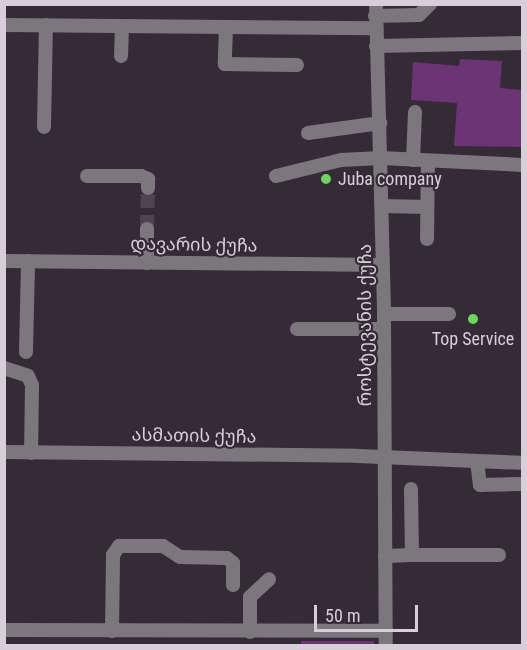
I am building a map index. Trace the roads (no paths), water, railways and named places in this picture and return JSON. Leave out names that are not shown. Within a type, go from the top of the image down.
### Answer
[{"type":"street","points":[[4,25],[226,27],[419,15],[430,4]]},
{"type":"street","name":"როსტევანის ქუჩა","points":[[375,16],[384,314],[383,456],[386,638]]},
{"type":"street","points":[[44,126],[46,25]]},
{"type":"street","points":[[121,56],[122,26]]},
{"type":"street","points":[[226,27],[225,64],[297,65]]},
{"type":"street","points":[[376,46],[522,43]]},
{"type":"street","points":[[413,160],[415,112]]},
{"type":"street","points":[[308,132],[380,123]]},
{"type":"street","points":[[276,176],[341,160],[381,159],[522,165]]},
{"type":"street","points":[[427,239],[428,161]]},
{"type":"street","points":[[87,176],[141,176],[148,179],[148,188]]},
{"type":"street","points":[[382,206],[427,207]]},
{"type":"street","points":[[147,229],[147,263]]},
{"type":"street","name":"დავარის ქუჩა","points":[[4,261],[382,266]]},
{"type":"street","points":[[26,352],[28,261]]},
{"type":"street","points":[[384,314],[448,314]]},
{"type":"street","points":[[297,329],[384,329]]},
{"type":"street","points":[[4,368],[28,376],[32,385],[31,453]]},
{"type":"street","name":"ასმათის ქუჩა","points":[[4,452],[383,456],[522,464]]},
{"type":"street","points":[[477,461],[480,485],[522,484]]},
{"type":"street","points":[[411,489],[412,555]]},
{"type":"street","points":[[112,631],[113,555],[119,546],[163,546],[180,558],[227,558],[232,564],[233,585]]},
{"type":"street","points":[[385,556],[499,555]]},
{"type":"street","points":[[250,632],[250,597],[269,579]]},
{"type":"street","points":[[4,630],[250,632],[386,638]]},
{"type":"tunnel","points":[[147,229],[148,188]]},
{"type":"place","name":"Juba company","points":[[326,179]]},
{"type":"place","name":"Top Service","points":[[473,319]]}]
